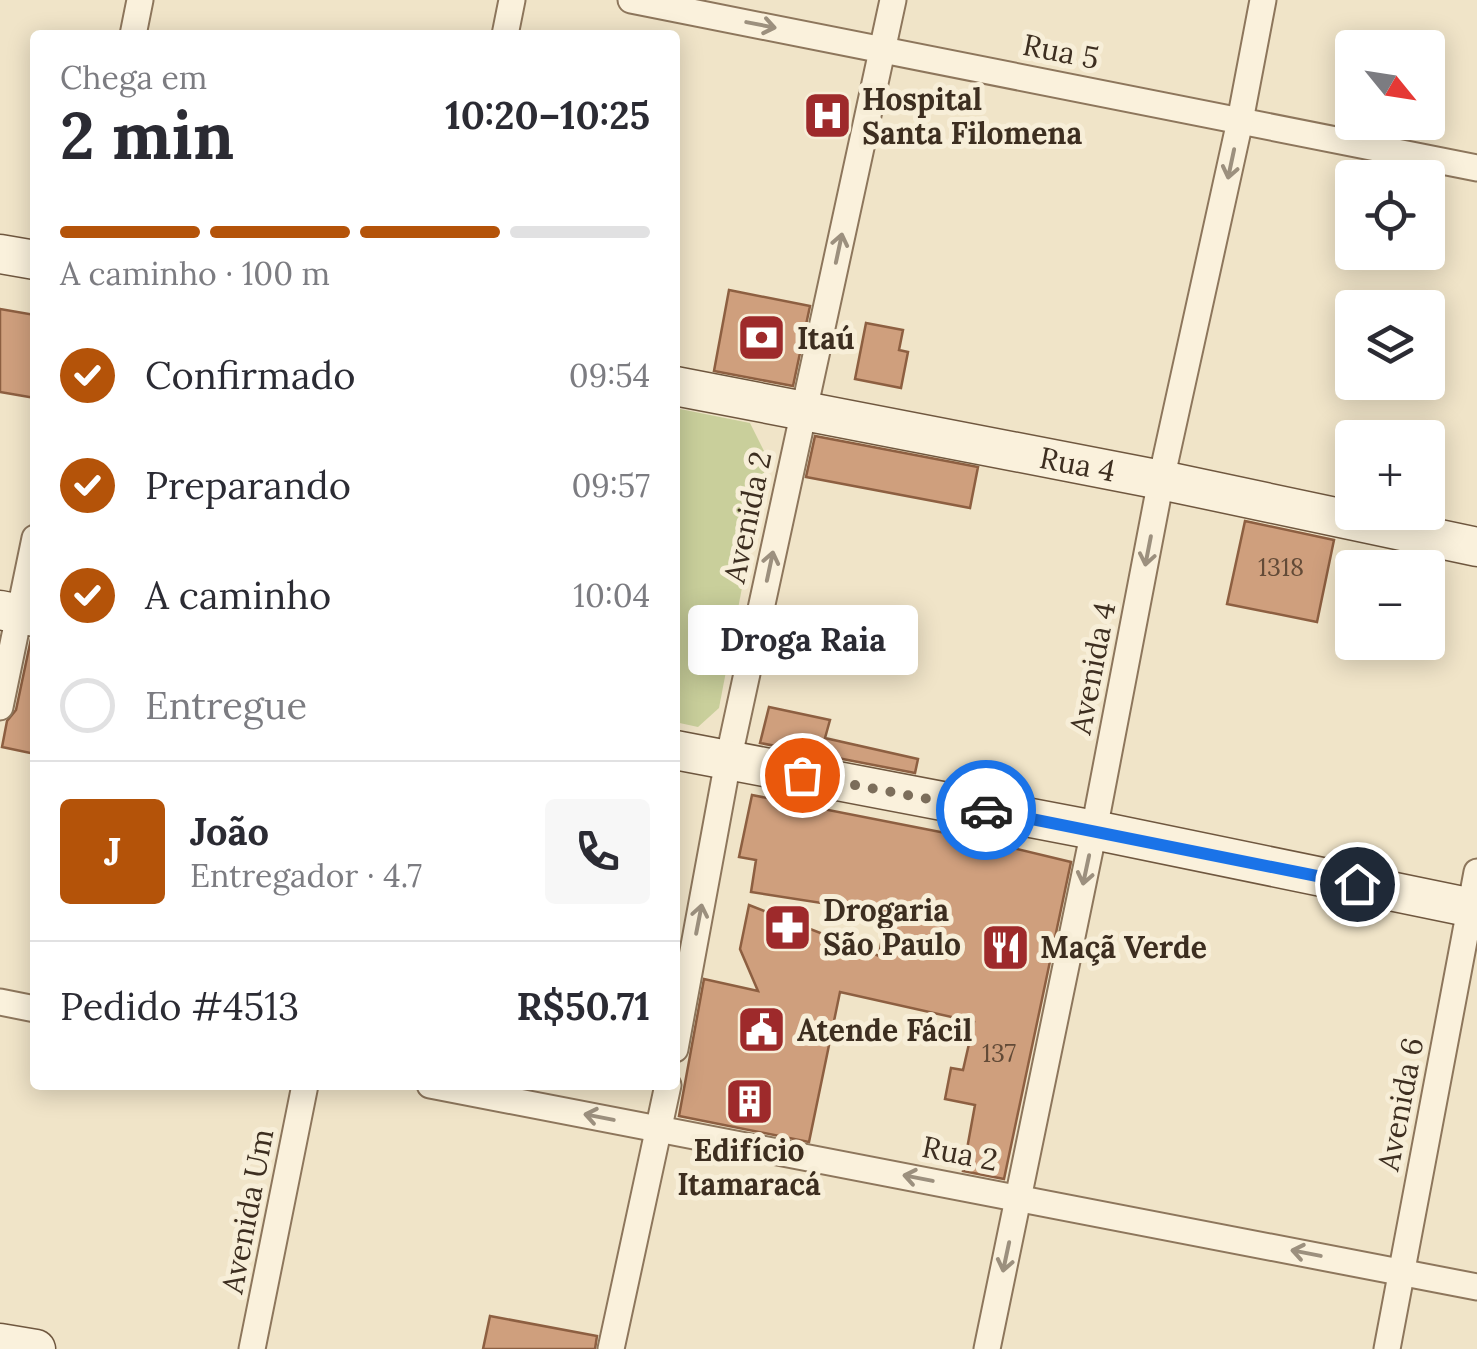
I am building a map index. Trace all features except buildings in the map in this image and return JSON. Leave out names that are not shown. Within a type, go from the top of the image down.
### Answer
[{"type":"main road","points":[[0,254],[30,259]]},
{"type":"main road","name":"Rua 4","points":[[680,387],[1477,546]]},
{"type":"main road","points":[[680,751],[1094,830],[1475,896]]},
{"type":"main road","points":[[0,1343],[36,1349]]},
{"type":"street","points":[[134,30],[140,0]]},
{"type":"street","points":[[506,30],[512,0]]},
{"type":"street","name":"Rua 5","points":[[631,0],[1477,168]]},
{"type":"street","name":"Avenida 2","points":[[680,1022],[728,762],[893,0]]},
{"type":"street","name":"Avenida 4","points":[[988,1349],[1161,480],[1240,121],[1262,0]]},
{"type":"street","points":[[0,707],[30,560]]},
{"type":"street","name":"Avenida 6","points":[[1387,1349],[1475,896]]},
{"type":"street","points":[[0,1002],[30,1008]]},
{"type":"street","name":"Avenida Um","points":[[252,1349],[304,1090]]},
{"type":"street","name":"Rua 2","points":[[456,1090],[1477,1287]]},
{"type":"street","points":[[612,1349],[667,1090]]},
{"type":"green space","points":[[680,409],[750,423],[767,457],[719,708],[698,727],[680,723]]},
{"type":"way so far","points":[[802,775],[986,810]]},
{"type":"place","name":"Hospital Santa Filomena","points":[[827,116]]},
{"type":"place","name":"Itaú","points":[[762,338]]},
{"type":"place","name":"Droga Raia","points":[[802,775]]},
{"type":"place","name":"Drogaria São Paulo","points":[[788,927]]},
{"type":"place","name":"Maçã Verde","points":[[1005,947]]},
{"type":"place","name":"Atende Fácil","points":[[762,1030]]},
{"type":"place","name":"Edifício Itamaracá","points":[[749,1101]]},
{"type":"route","points":[[986,810],[1357,884]]}]
